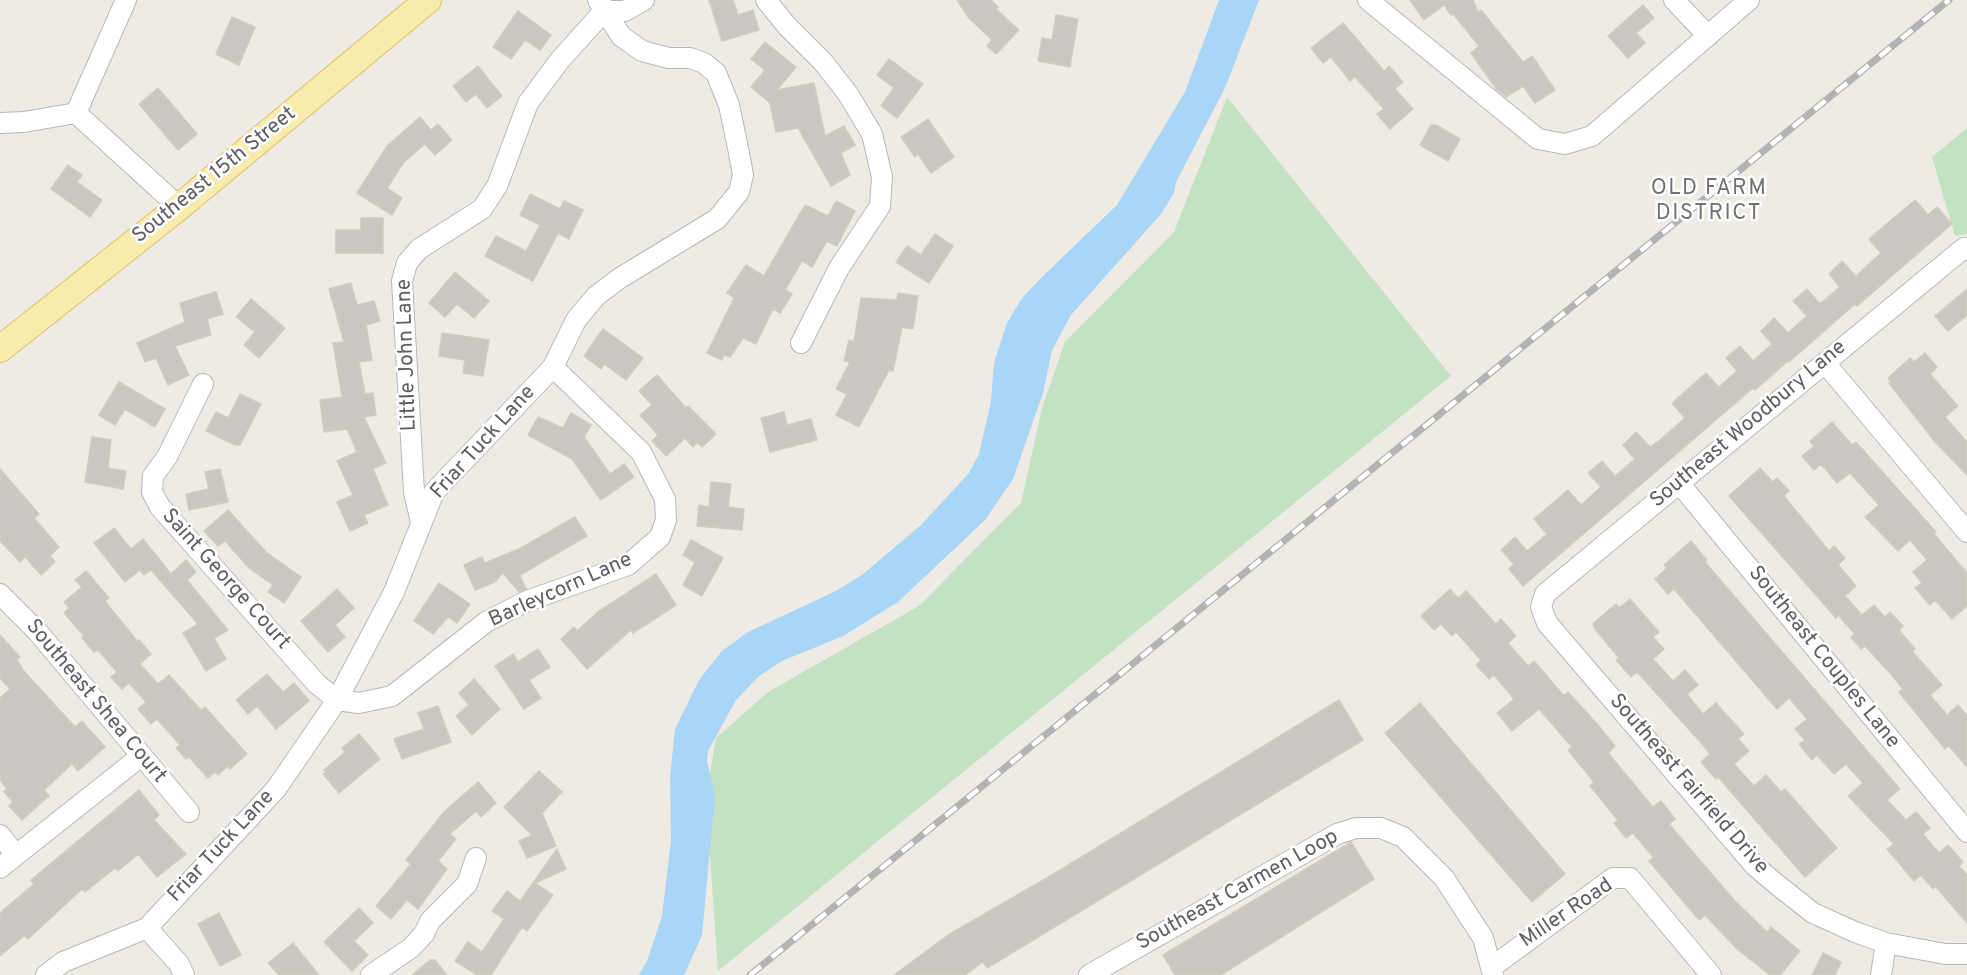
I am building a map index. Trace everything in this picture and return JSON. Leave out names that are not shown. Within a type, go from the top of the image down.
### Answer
[{"type":"main road","name":"Southeast 15th Street","points":[[0,349],[179,207],[428,0]]},
{"type":"street","points":[[76,113],[126,0]]},
{"type":"street","points":[[601,6],[625,11],[644,0]]},
{"type":"street","points":[[766,0],[787,26],[823,62],[848,94],[872,134],[882,177],[880,206],[839,268],[801,343]]},
{"type":"street","points":[[1368,0],[1538,139],[1565,144],[1592,136],[1749,0]]},
{"type":"street","points":[[1674,0],[1708,36]]},
{"type":"street","name":"Friar Tuck Lane","points":[[46,975],[63,962],[147,928],[276,789],[337,700],[394,592],[434,492],[553,367],[576,321],[596,296],[620,278],[717,219],[739,192],[742,175],[729,105],[716,73],[704,63],[690,58],[669,58],[642,51],[621,36],[601,6]]},
{"type":"street","name":"Little John Lane","points":[[421,522],[414,492],[402,280],[407,263],[419,249],[482,208],[497,186],[528,103],[601,6]]},
{"type":"street","points":[[0,123],[24,122],[76,113]]},
{"type":"street","points":[[76,113],[179,207]]},
{"type":"street","name":"Southeast Woodbury Lane","points":[[1541,607],[1545,594],[1966,249]]},
{"type":"street","points":[[1825,363],[1967,532]]},
{"type":"street","name":"Barleycorn Lane","points":[[337,700],[359,703],[392,696],[486,622],[526,601],[628,565],[660,537],[666,520],[665,499],[641,452],[553,367]]},
{"type":"street","name":"Saint George Court","points":[[203,384],[167,457],[153,476],[152,492],[160,507],[317,684],[337,700]]},
{"type":"street","name":"Southeast Couples Lane","points":[[1679,483],[1967,832]]},
{"type":"street","name":"Southeast Shea Court","points":[[0,594],[37,631],[140,757],[189,812]]},
{"type":"street","name":"Southeast Fairfield Drive","points":[[1541,607],[1547,623],[1755,866],[1813,913],[1886,943],[1945,954],[1967,954]]},
{"type":"street","points":[[0,868],[140,757]]},
{"type":"street","name":"Southeast Carmen Loop","points":[[1089,975],[1337,834],[1356,828],[1381,828],[1403,837],[1444,878],[1483,938],[1493,971]]},
{"type":"street","points":[[0,836],[16,855]]},
{"type":"street","points":[[371,975],[411,948],[424,934],[430,921],[467,884],[476,858]]},
{"type":"street","name":"Miller Road","points":[[1493,971],[1613,878],[1630,878],[1711,975]]},
{"type":"street","points":[[147,928],[179,964],[184,975]]},
{"type":"street","points":[[1881,975],[1886,943]]},
{"type":"green space","points":[[1227,97],[1451,376],[718,971],[706,797],[716,738],[768,692],[919,606],[1021,503],[1042,408],[1065,342],[1174,232]]},
{"type":"green space","points":[[1967,128],[1967,234],[1955,236],[1932,157]]},
{"type":"water","points":[[1219,0],[1259,0],[1225,88],[1176,182],[1174,193],[1161,214],[1071,315],[1052,350],[1043,393],[1013,479],[985,520],[898,602],[843,636],[782,661],[759,676],[736,700],[708,751],[707,761],[715,796],[702,935],[684,975],[639,975],[647,961],[662,916],[671,840],[670,777],[675,729],[699,680],[722,651],[748,632],[836,591],[862,575],[921,525],[969,473],[979,454],[991,401],[994,363],[1007,323],[1022,298],[1117,205],[1185,92]]},
{"type":"building","points":[[709,0],[733,0],[738,15],[753,10],[759,30],[722,41]]},
{"type":"building","points":[[957,0],[991,0],[998,7],[996,9],[1019,30],[996,54],[987,46],[992,40],[969,18]]},
{"type":"building","points":[[1410,0],[1473,0],[1478,12],[1481,10],[1523,62],[1532,56],[1555,90],[1535,103],[1523,86],[1506,97],[1497,90],[1471,53],[1479,46],[1453,14],[1451,15],[1444,5],[1424,20]]},
{"type":"building","points":[[1643,5],[1654,18],[1636,33],[1645,43],[1628,58],[1608,36]]},
{"type":"building","points":[[518,11],[551,35],[540,50],[525,40],[511,59],[493,47]]},
{"type":"building","points":[[1056,15],[1078,19],[1070,67],[1038,61],[1042,38],[1052,40]]},
{"type":"building","points":[[232,17],[255,27],[239,65],[216,54]]},
{"type":"building","points":[[1343,23],[1384,71],[1389,66],[1403,82],[1395,89],[1413,109],[1390,129],[1377,114],[1384,109],[1355,77],[1350,81],[1331,57],[1323,63],[1311,48]]},
{"type":"building","points":[[765,42],[796,67],[777,90],[814,83],[825,136],[844,126],[855,145],[841,153],[850,175],[831,186],[798,128],[776,132],[770,103],[751,87],[765,70],[751,59]]},
{"type":"building","points":[[889,59],[923,84],[897,118],[881,106],[894,88],[877,75]]},
{"type":"building","points":[[478,66],[502,96],[487,108],[476,94],[466,102],[453,86]]},
{"type":"building","points":[[158,88],[197,134],[178,150],[139,104]]},
{"type":"building","points":[[420,117],[431,130],[438,124],[452,140],[435,155],[425,144],[404,162],[387,188],[402,198],[392,215],[357,193],[387,146]]},
{"type":"building","points":[[928,119],[954,157],[931,173],[918,154],[915,157],[901,137]]},
{"type":"building","points":[[1431,125],[1436,125],[1460,139],[1448,161],[1420,145]]},
{"type":"building","points":[[68,165],[82,175],[77,182],[102,200],[90,217],[51,189]]},
{"type":"building","points":[[530,194],[560,209],[564,201],[583,210],[569,239],[558,233],[533,281],[485,256],[496,236],[526,251],[540,225],[520,215]]},
{"type":"building","points":[[1915,200],[1928,215],[1937,207],[1952,224],[1857,306],[1855,304],[1755,390],[1753,388],[1523,586],[1509,569],[1514,564],[1501,550],[1515,537],[1527,551],[1547,534],[1534,519],[1568,490],[1581,505],[1601,487],[1588,473],[1602,461],[1615,476],[1635,459],[1623,445],[1636,432],[1650,447],[1660,440],[1685,418],[1672,403],[1706,373],[1719,387],[1737,371],[1726,358],[1740,346],[1753,361],[1772,344],[1761,331],[1774,318],[1788,333],[1807,316],[1793,301],[1807,289],[1820,304],[1840,287],[1829,274],[1842,261],[1856,276],[1881,253],[1869,239]]},
{"type":"building","points":[[836,201],[855,211],[837,246],[827,241],[812,267],[802,261],[785,290],[792,294],[780,313],[773,309],[756,344],[743,338],[730,357],[724,355],[722,360],[707,353],[734,298],[727,293],[746,265],[764,276],[805,205],[828,216]]},
{"type":"building","points":[[361,218],[383,218],[383,253],[336,253],[336,230],[361,230]]},
{"type":"building","points":[[935,234],[953,246],[929,283],[896,262],[907,246],[921,255]]},
{"type":"building","points":[[455,272],[489,301],[474,318],[457,304],[445,317],[429,303]]},
{"type":"building","points":[[351,283],[357,305],[374,301],[380,321],[366,325],[372,360],[359,362],[365,394],[373,393],[376,415],[364,417],[386,463],[373,469],[388,505],[364,515],[368,523],[350,531],[337,502],[353,495],[337,461],[357,452],[347,429],[324,432],[320,400],[342,397],[333,343],[344,342],[329,289]]},
{"type":"building","points":[[1967,289],[1967,315],[1948,331],[1935,316]]},
{"type":"building","points":[[216,292],[223,314],[207,319],[211,335],[175,346],[189,375],[168,385],[156,358],[145,362],[137,343],[185,322],[180,303]]},
{"type":"building","points":[[898,293],[918,296],[913,329],[902,327],[893,371],[889,370],[859,427],[836,415],[847,394],[836,389],[850,362],[844,361],[849,340],[854,341],[861,298],[897,300]]},
{"type":"building","points":[[251,299],[285,328],[259,358],[244,345],[255,332],[236,317]]},
{"type":"building","points":[[603,329],[643,358],[626,380],[604,364],[601,369],[584,356]]},
{"type":"building","points":[[442,333],[489,340],[483,376],[463,373],[465,360],[439,356]]},
{"type":"building","points":[[1925,353],[1937,367],[1930,374],[1958,406],[1945,417],[1967,442],[1967,475],[1935,442],[1889,383],[1891,382],[1888,378],[1910,358],[1914,362]]},
{"type":"building","points":[[657,375],[686,408],[688,406],[716,434],[702,447],[697,442],[693,447],[685,438],[666,456],[652,441],[658,435],[640,415],[652,405],[639,391]]},
{"type":"building","points":[[119,382],[165,409],[155,427],[125,409],[115,425],[99,415]]},
{"type":"building","points":[[240,394],[261,404],[240,445],[235,445],[206,431],[216,412],[228,418]]},
{"type":"building","points":[[784,412],[787,425],[811,419],[817,440],[770,452],[761,418]]},
{"type":"building","points":[[571,413],[591,425],[584,437],[610,474],[624,464],[634,477],[601,500],[572,459],[528,435],[538,417],[563,428]]},
{"type":"building","points":[[1832,422],[1852,445],[1856,442],[1936,532],[1934,534],[1967,573],[1967,606],[1952,619],[1935,600],[1930,605],[1915,588],[1922,583],[1913,572],[1927,560],[1910,540],[1898,551],[1865,517],[1879,505],[1850,473],[1837,483],[1821,464],[1814,470],[1802,456],[1814,446],[1810,441]]},
{"type":"building","points":[[92,437],[111,440],[108,468],[126,471],[123,489],[85,482]]},
{"type":"building","points":[[1760,468],[1773,482],[1777,478],[1789,491],[1784,496],[1829,551],[1834,546],[1845,558],[1838,565],[1856,586],[1845,596],[1862,615],[1874,605],[1885,617],[1890,612],[1903,626],[1899,630],[1915,649],[1912,651],[1942,685],[1930,695],[1947,715],[1958,705],[1967,715],[1967,767],[1949,746],[1945,749],[1899,692],[1903,689],[1890,673],[1865,646],[1861,649],[1851,637],[1855,634],[1838,615],[1836,618],[1729,496]]},
{"type":"building","points":[[0,469],[39,514],[34,518],[59,547],[50,556],[55,562],[41,575],[25,557],[20,562],[0,541]]},
{"type":"building","points":[[220,469],[228,502],[189,510],[186,494],[209,489],[205,472]]},
{"type":"building","points":[[711,482],[731,484],[728,507],[744,509],[742,530],[697,526],[699,505],[709,507]]},
{"type":"building","points":[[228,510],[266,552],[301,577],[284,603],[268,592],[273,585],[249,568],[225,541],[218,546],[204,531]]},
{"type":"building","points":[[575,517],[587,536],[520,575],[526,589],[519,592],[503,573],[495,582],[475,590],[464,565],[482,557],[485,563],[521,548]]},
{"type":"building","points":[[114,528],[131,549],[143,539],[171,574],[186,560],[196,572],[187,580],[228,630],[214,638],[226,659],[206,671],[183,633],[198,624],[151,570],[144,575],[140,570],[125,582],[94,543]]},
{"type":"building","points":[[691,540],[723,558],[702,596],[683,585],[695,562],[683,555]]},
{"type":"building","points":[[1691,541],[1707,560],[1705,562],[1900,789],[1887,800],[1906,820],[1916,812],[1930,828],[1923,834],[1939,853],[1948,845],[1963,862],[1959,866],[1967,875],[1967,923],[1935,886],[1933,889],[1921,875],[1914,881],[1887,849],[1894,844],[1848,796],[1863,783],[1846,764],[1834,774],[1817,755],[1812,760],[1799,744],[1805,740],[1795,729],[1807,719],[1789,698],[1777,709],[1674,589],[1668,594],[1655,579],[1667,568],[1664,565]]},
{"type":"building","points":[[86,571],[109,598],[105,601],[137,641],[139,640],[151,654],[140,664],[158,684],[169,675],[201,710],[205,707],[247,754],[230,769],[228,766],[218,775],[215,772],[208,778],[189,757],[186,759],[176,748],[180,745],[157,719],[151,724],[138,709],[146,702],[129,683],[122,689],[111,677],[117,672],[98,650],[94,652],[82,638],[84,636],[64,613],[69,608],[64,602],[82,587],[75,580]]},
{"type":"building","points":[[656,574],[676,605],[633,633],[631,630],[587,669],[561,639],[574,627],[577,631],[598,612]]},
{"type":"building","points":[[439,583],[470,604],[457,623],[448,617],[433,634],[414,621]]},
{"type":"building","points":[[337,589],[354,608],[335,625],[345,637],[328,652],[301,621]]},
{"type":"building","points":[[1450,589],[1458,598],[1466,591],[1496,624],[1501,619],[1516,636],[1508,643],[1528,666],[1534,661],[1564,696],[1568,692],[1598,725],[1615,746],[1608,753],[1653,807],[1661,801],[1675,819],[1669,824],[1734,900],[1767,932],[1771,927],[1800,951],[1780,975],[1770,975],[1737,949],[1705,915],[1699,920],[1649,861],[1654,858],[1633,833],[1626,838],[1614,823],[1618,820],[1590,786],[1594,782],[1568,750],[1572,747],[1539,709],[1512,731],[1497,713],[1514,699],[1494,675],[1489,679],[1476,665],[1481,660],[1456,632],[1452,636],[1441,624],[1434,630],[1421,616]]},
{"type":"building","points":[[1630,599],[1659,632],[1653,637],[1664,649],[1653,659],[1673,681],[1685,670],[1698,685],[1687,694],[1703,714],[1716,703],[1744,734],[1738,739],[1749,751],[1734,764],[1754,786],[1766,775],[1781,792],[1785,789],[1837,848],[1805,877],[1718,777],[1716,779],[1701,762],[1710,754],[1704,746],[1637,672],[1631,677],[1595,629],[1593,624],[1604,614],[1616,604],[1619,608]]},
{"type":"building","points":[[0,635],[20,657],[17,660],[23,670],[75,727],[82,721],[105,747],[78,771],[72,764],[44,790],[49,796],[22,820],[9,806],[13,802],[4,792],[7,789],[0,780],[0,698],[10,689],[0,678]]},
{"type":"building","points":[[538,649],[550,667],[529,680],[541,698],[524,709],[495,666],[513,654],[518,662]]},
{"type":"building","points":[[267,674],[283,692],[294,683],[309,701],[276,729],[257,706],[248,714],[236,700]]},
{"type":"building","points":[[474,679],[500,709],[472,735],[456,716],[469,705],[459,693]]},
{"type":"building","points":[[1339,700],[1363,740],[987,968],[983,962],[965,975],[894,975],[948,935],[1052,875]]},
{"type":"building","points":[[1420,703],[1565,874],[1532,902],[1385,733]]},
{"type":"building","points":[[438,706],[451,742],[402,759],[394,739],[424,729],[418,713]]},
{"type":"building","points":[[359,734],[380,759],[339,793],[323,774],[326,772],[324,770],[345,752],[342,748]]},
{"type":"building","points":[[539,771],[562,792],[542,813],[556,846],[527,858],[519,841],[532,835],[504,807]]},
{"type":"building","points":[[478,782],[496,803],[481,817],[476,811],[450,834],[456,839],[438,861],[447,869],[418,909],[407,900],[391,919],[376,906],[411,864],[406,860],[444,812]]},
{"type":"building","points":[[139,790],[159,815],[154,820],[186,854],[157,877],[138,854],[118,871],[115,868],[85,892],[82,889],[28,939],[25,935],[0,956],[0,913],[34,884],[31,880]]},
{"type":"building","points":[[1351,842],[1374,879],[1221,975],[1175,975],[1163,955]]},
{"type":"building","points":[[557,849],[566,869],[535,883],[553,895],[527,931],[522,927],[491,975],[477,975],[455,961],[468,942],[482,952],[504,919],[492,911],[507,891],[520,901]]},
{"type":"building","points":[[359,908],[373,923],[354,941],[368,955],[352,971],[324,942]]},
{"type":"building","points":[[219,913],[241,955],[220,966],[198,924]]},
{"type":"building","points":[[293,943],[319,975],[279,975],[268,963]]},
{"type":"building","points":[[1823,953],[1841,962],[1835,975],[1812,975]]},
{"type":"building","points":[[430,960],[435,960],[447,975],[412,975]]},
{"type":"railway","points":[[750,975],[1949,0]]},
{"type":"district","name":"OLD FARM DISTRICT","points":[[1709,202]]}]
